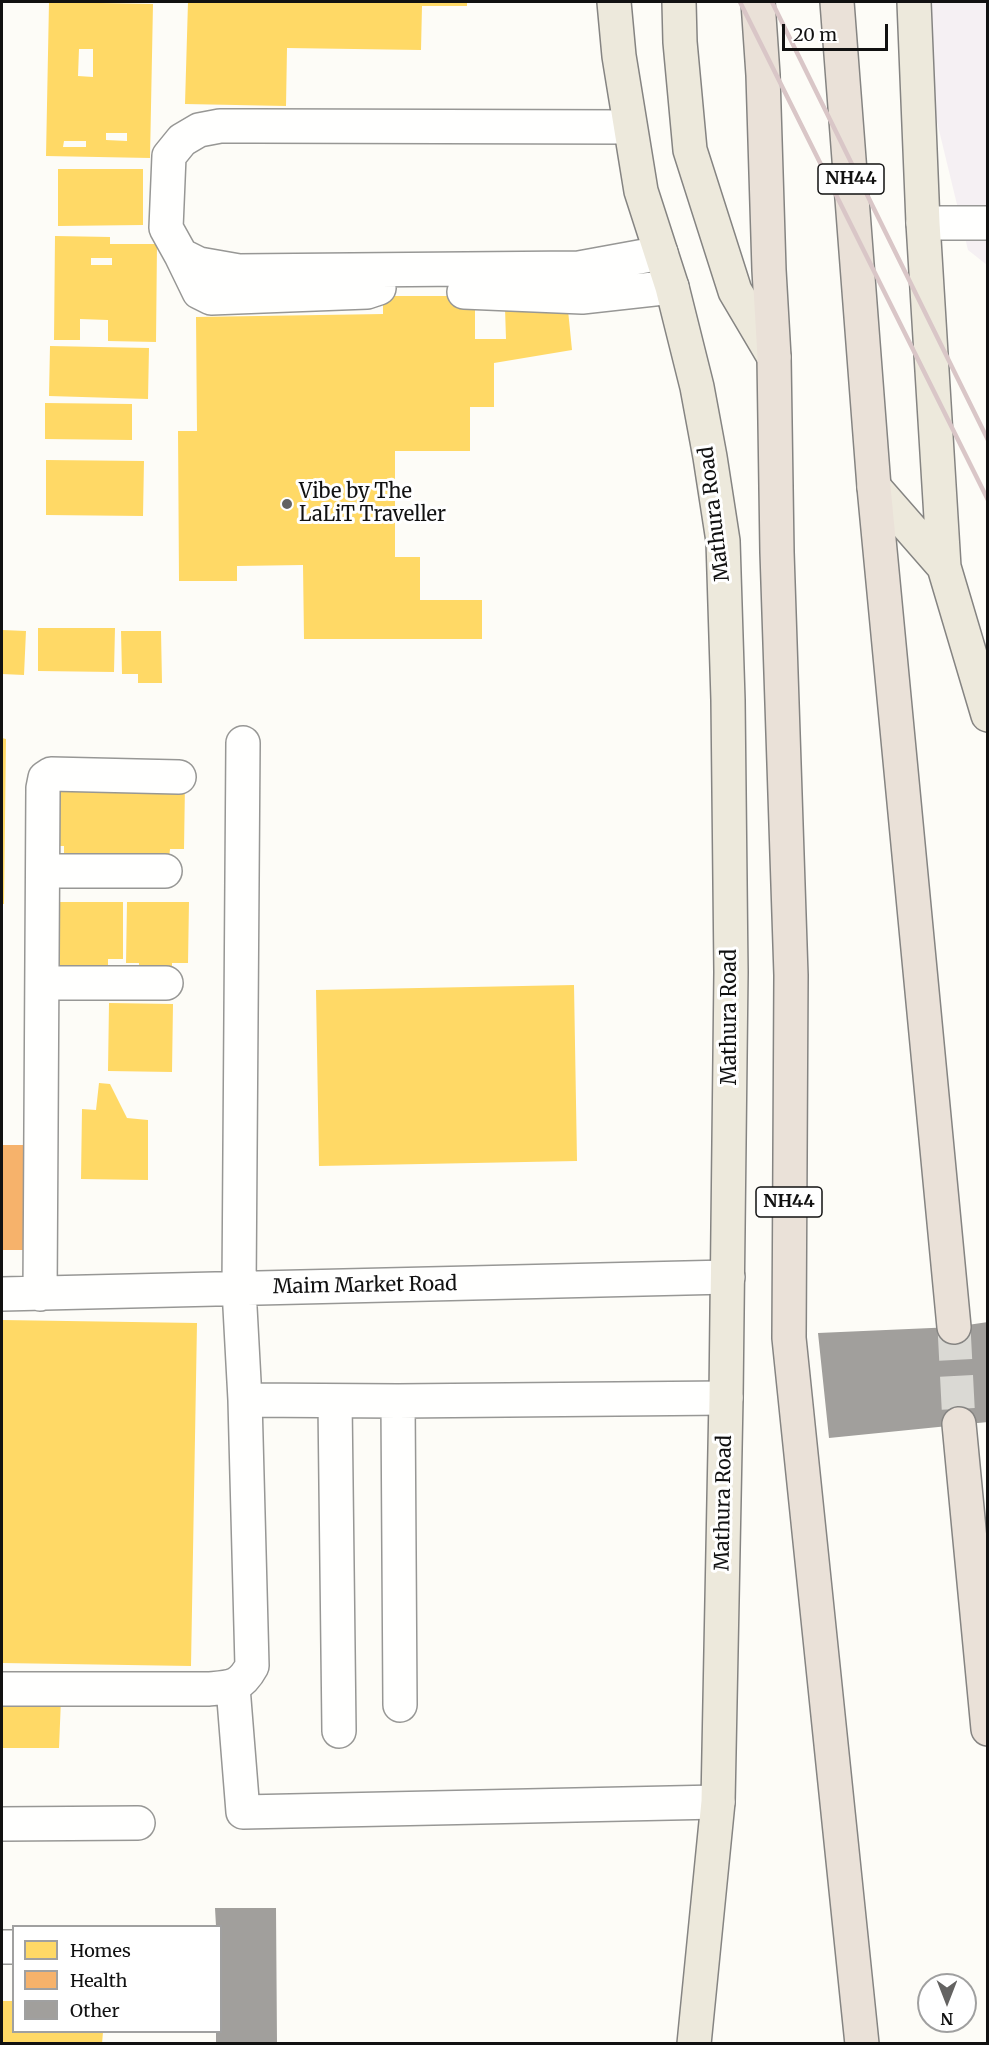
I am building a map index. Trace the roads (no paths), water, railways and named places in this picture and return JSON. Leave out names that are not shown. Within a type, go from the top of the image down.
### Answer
[{"type":"highway","name":"NH44","points":[[758,2],[774,357],[777,552],[791,975],[789,1338],[862,2043]]},
{"type":"highway","name":"NH44","points":[[837,2],[874,487],[954,1327]]},
{"type":"highway","points":[[959,1424],[987,1728]]},
{"type":"main road","name":"Mathura Road","points":[[614,2],[629,127],[641,191],[672,287],[697,387],[723,541],[728,700],[731,972],[726,1398],[718,1802],[694,2043]]},
{"type":"main road","points":[[679,2],[680,42],[690,150],[735,291],[774,357]]},
{"type":"main road","points":[[914,2],[923,223],[944,567],[987,715]]},
{"type":"main road","points":[[874,487],[944,567]]},
{"type":"street","points":[[389,285],[368,292],[211,298],[199,292],[166,228],[169,156],[182,140],[199,130],[220,126],[629,127]]},
{"type":"street","points":[[923,223],[987,223]]},
{"type":"street","points":[[181,255],[199,264],[239,271],[579,268],[661,253]]},
{"type":"street","points":[[464,292],[582,297],[672,287]]},
{"type":"street","points":[[2,1689],[233,1687],[246,1677],[252,1666],[245,1400],[239,1289],[243,743]]},
{"type":"street","points":[[40,1294],[43,788],[45,778],[51,774],[179,777]]},
{"type":"street","points":[[43,871],[165,871]]},
{"type":"street","points":[[42,983],[166,983]]},
{"type":"street","name":"Maim Market Road","points":[[2,1294],[728,1277]]},
{"type":"street","points":[[245,1400],[726,1398]]},
{"type":"street","points":[[335,1401],[339,1731]]},
{"type":"street","points":[[398,1401],[400,1706]]},
{"type":"street","points":[[233,1687],[243,1812],[718,1802]]},
{"type":"street","points":[[2,1824],[138,1824]]},
{"type":"tunnel","points":[[954,1327],[959,1424]]},
{"type":"railway","points":[[740,2],[988,500]]},
{"type":"railway","points":[[772,2],[988,440]]},
{"type":"place","name":"Vibe by The LaLiT Traveller","points":[[287,504]]}]
